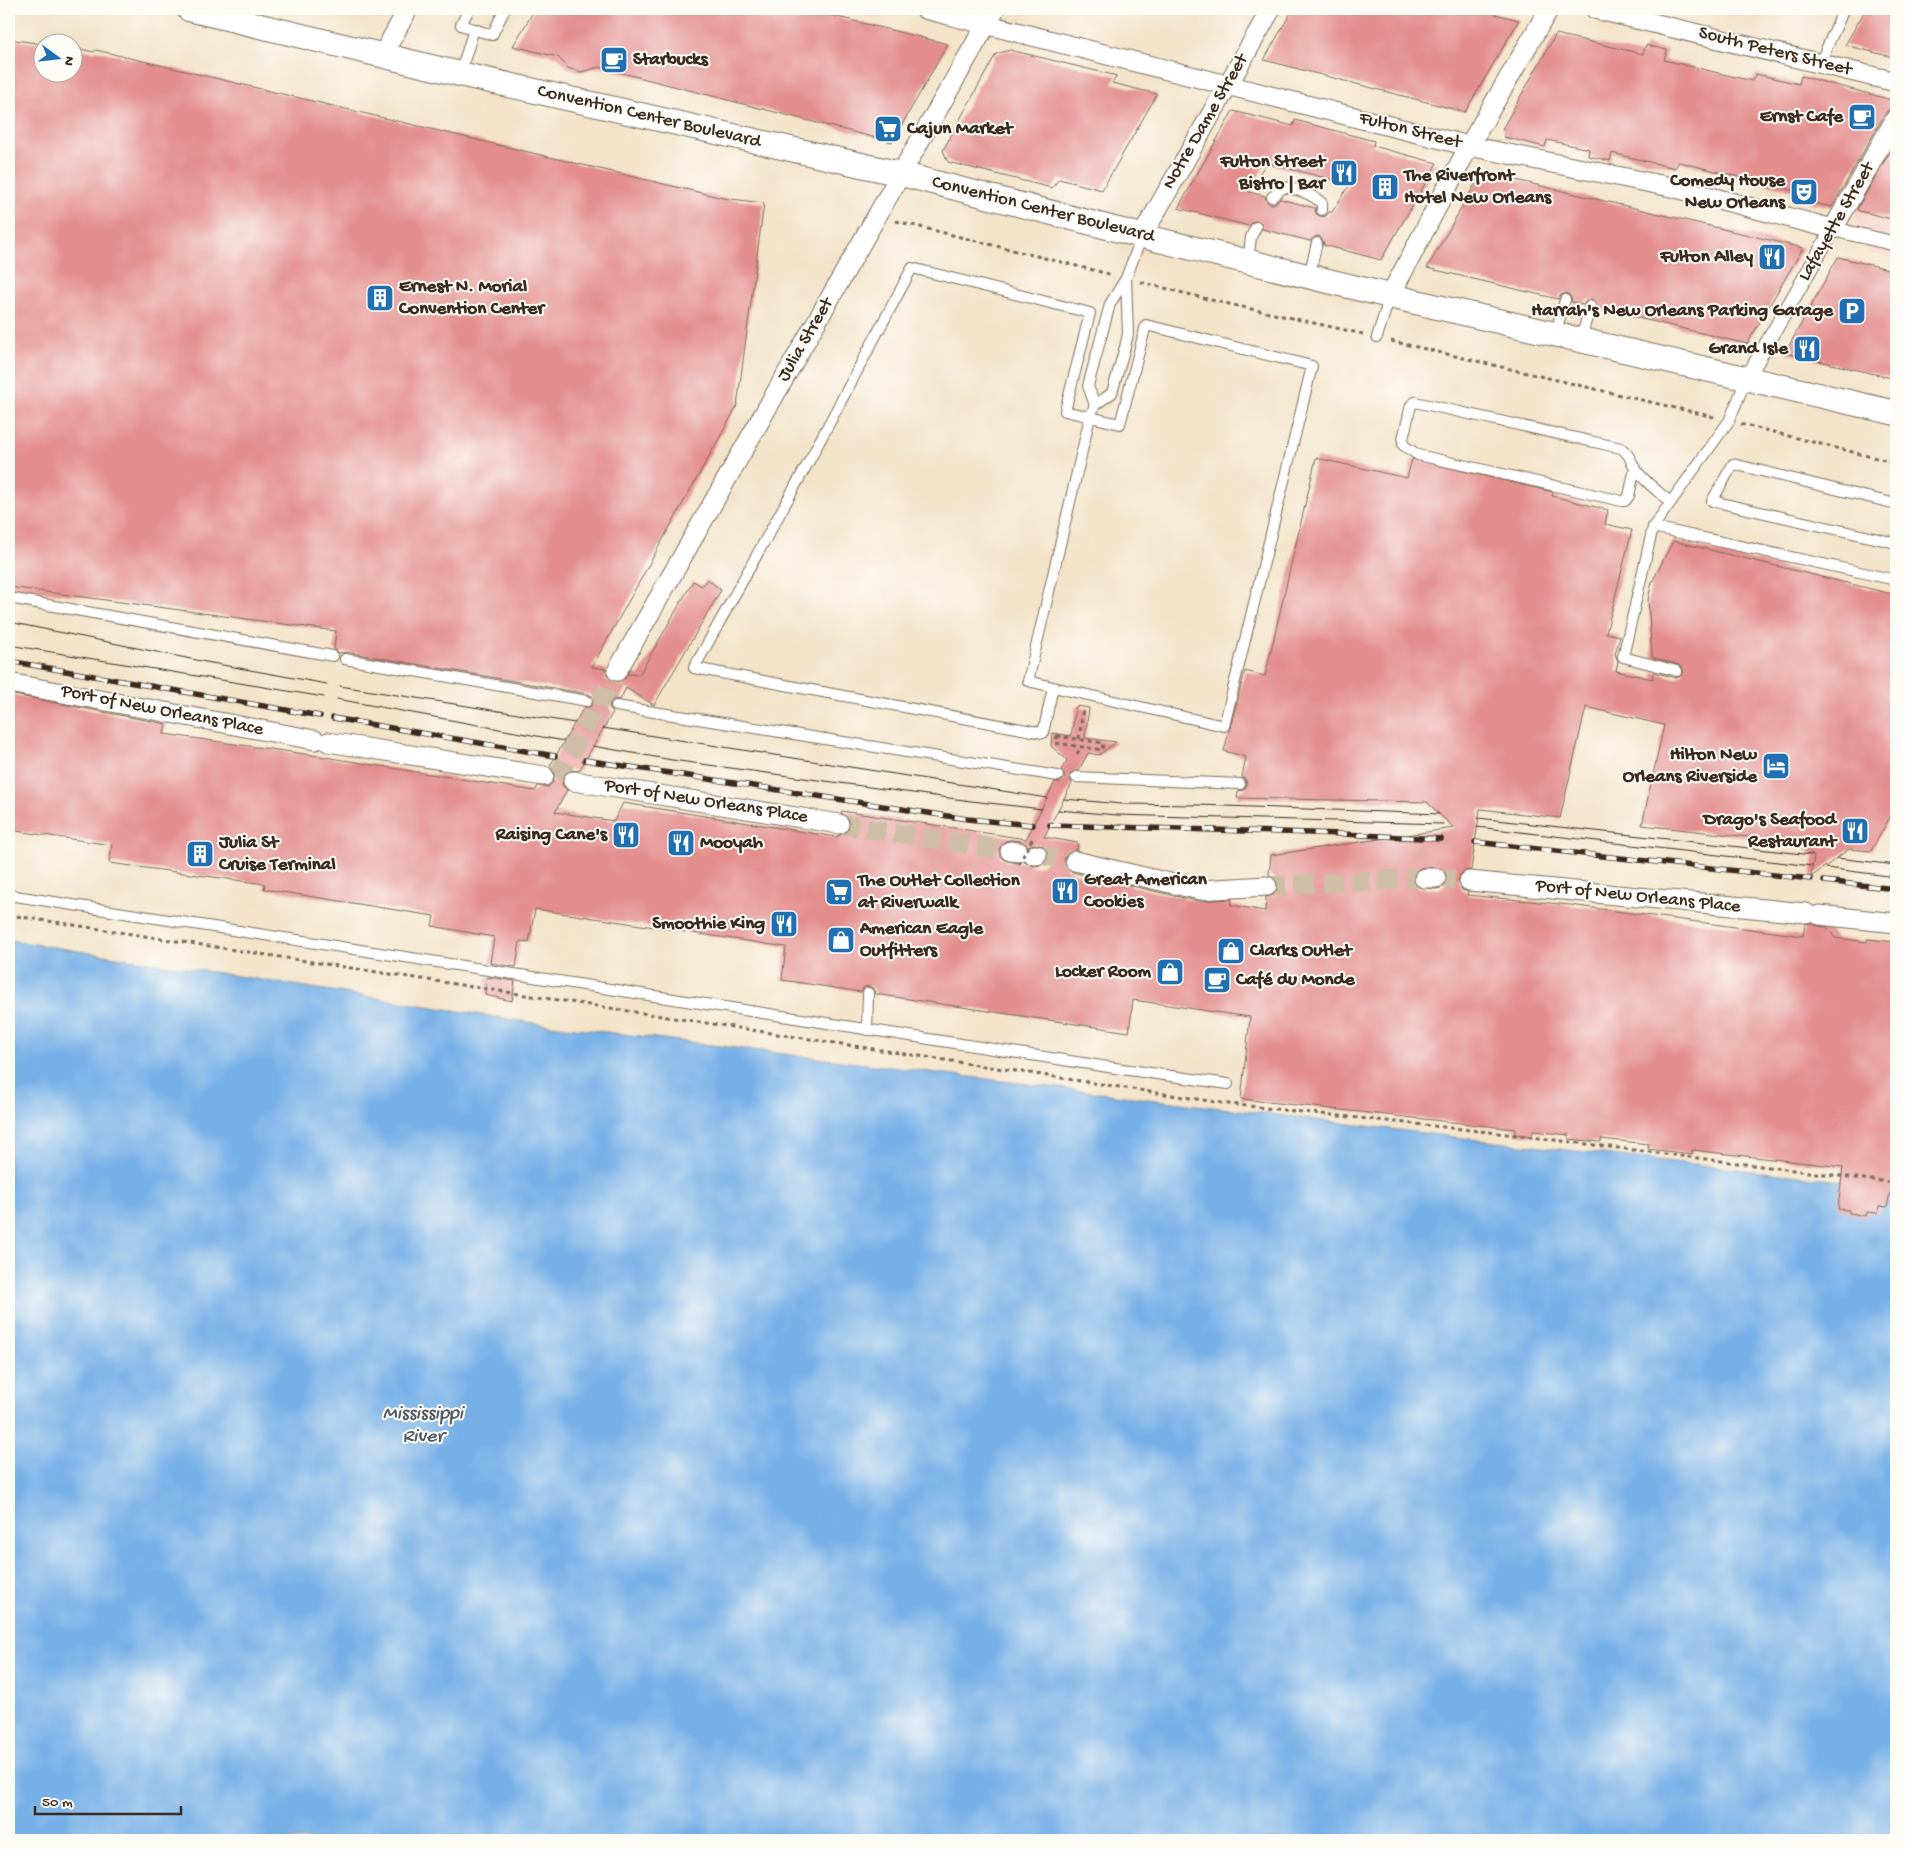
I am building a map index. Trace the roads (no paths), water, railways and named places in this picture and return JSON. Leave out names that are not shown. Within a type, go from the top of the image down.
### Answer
[{"type":"street","name":"Convention Center Boulevard","points":[[189,9],[237,14],[382,56],[901,174],[1248,262],[1580,341],[1896,413]]},
{"type":"street","points":[[382,56],[408,9]]},
{"type":"street","name":"Fulton Street","points":[[925,9],[990,16],[1227,84],[1470,146],[1676,188],[1896,244]]},
{"type":"street","name":"Notre Dame Street","points":[[1142,236],[1271,9]]},
{"type":"street","points":[[1390,296],[1470,146],[1549,9]]},
{"type":"street","name":"South Peters Street","points":[[1595,9],[1896,82]]},
{"type":"street","name":"Julia Street","points":[[617,672],[990,16]]},
{"type":"street","name":"Lafayette Street","points":[[1747,378],[1896,118]]},
{"type":"street","name":"Port of New Orleans Place","points":[[9,682],[322,741],[544,776]]},
{"type":"street","name":"Port of New Orleans Place","points":[[573,781],[839,824]]},
{"type":"street","points":[[1075,861],[1200,890],[1267,886]]},
{"type":"street","name":"Port of New Orleans Place","points":[[1469,880],[1896,923]]},
{"type":"lane","points":[[469,9],[461,25],[492,35],[505,9]]},
{"type":"lane","points":[[1820,63],[1844,9]]},
{"type":"lane","points":[[460,74],[474,29]]},
{"type":"lane","points":[[1272,197],[1284,187],[1296,189],[1313,196],[1322,203],[1322,210]]},
{"type":"lane","points":[[1248,262],[1251,237],[1256,227]]},
{"type":"lane","points":[[1095,405],[1088,386],[1110,304],[1126,278],[1142,236]]},
{"type":"lane","points":[[1309,276],[1317,243]]},
{"type":"lane","points":[[1053,687],[1043,733],[694,668],[808,463],[912,268],[1090,313],[1065,411],[1090,417],[1120,424],[1146,325],[1312,366],[1224,726],[1028,681],[1090,417],[1095,405],[1112,393],[1128,334],[1126,278]]},
{"type":"lane","points":[[1377,337],[1390,296]]},
{"type":"lane","points":[[1555,335],[1565,300]]},
{"type":"lane","points":[[1580,341],[1590,306]]},
{"type":"lane","points":[[1677,670],[1623,658],[1653,527],[1729,421],[1747,378]]},
{"type":"lane","points":[[1635,468],[1629,496],[1625,501],[1622,501],[1418,455],[1403,445],[1403,439],[1411,405],[1415,402],[1621,448],[1628,453],[1635,468],[1670,502]]},
{"type":"lane","points":[[1896,504],[1733,464],[1712,501],[1896,543]]},
{"type":"lane","points":[[1653,527],[1896,580]]},
{"type":"lane","points":[[9,598],[333,656]]},
{"type":"lane","points":[[345,659],[587,701]]},
{"type":"lane","points":[[616,706],[1058,776]]},
{"type":"lane","points":[[1076,777],[1240,784]]},
{"type":"lane","points":[[9,896],[867,1030],[1228,1084]]},
{"type":"lane","points":[[867,1030],[868,993]]},
{"type":"water","name":"Mississippi River","points":[[9,940],[534,1023],[1487,1141],[1896,1187],[1896,1840],[9,1840]]},
{"type":"tunnel","points":[[556,778],[617,671]]},
{"type":"tunnel","points":[[839,824],[1010,851]]},
{"type":"tunnel","points":[[1037,855],[1075,861]]},
{"type":"tunnel","points":[[1267,886],[1424,878]]},
{"type":"tunnel","points":[[1436,878],[1469,881]]},
{"type":"tram line","points":[[9,622],[206,662],[327,684]]},
{"type":"tram line","points":[[9,645],[324,697]]},
{"type":"tram line","points":[[340,686],[575,723]]},
{"type":"tram line","points":[[337,699],[564,741]]},
{"type":"tram line","points":[[603,728],[1047,798]]},
{"type":"tram line","points":[[593,746],[672,760],[1042,809]]},
{"type":"tram line","points":[[1064,799],[1122,804],[1439,814]]},
{"type":"tram line","points":[[1058,810],[1117,815],[1443,824]]},
{"type":"tram line","points":[[1478,818],[1812,855]]},
{"type":"tram line","points":[[1477,827],[1812,866]]},
{"type":"tram line","points":[[1837,858],[1896,865]]},
{"type":"tram line","points":[[1826,868],[1896,877]]},
{"type":"railway","points":[[9,661],[320,716]]},
{"type":"railway","points":[[333,718],[555,756]]},
{"type":"railway","points":[[585,760],[967,819],[1033,825]]},
{"type":"railway","points":[[1050,825],[1441,839]]},
{"type":"railway","points":[[1475,842],[1811,879]]},
{"type":"railway","points":[[1824,881],[1896,889]]},
{"type":"place","name":"Starbucks","points":[[614,60]]},
{"type":"place","name":"Ernst Cafe","points":[[1862,117]]},
{"type":"place","name":"Cajun Market","points":[[888,129]]},
{"type":"place","name":"Fulton Street Bistro | Bar","points":[[1344,173]]},
{"type":"place","name":"The Riverfront Hotel New Orleans","points":[[1385,187]]},
{"type":"place","name":"Comedy House New Orleans","points":[[1804,192]]},
{"type":"place","name":"Fulton Alley","points":[[1772,257]]},
{"type":"place","name":"Ernest N. Morial Convention Center","points":[[380,298]]},
{"type":"place","name":"Harrah's New Orleans Parking Garage","points":[[1852,311]]},
{"type":"place","name":"Grand Isle","points":[[1807,349]]},
{"type":"place","name":"Hilton New Orleans Riverside","points":[[1776,766]]},
{"type":"place","name":"Drago's Seafood Restaurant","points":[[1855,831]]},
{"type":"place","name":"Raising Cane's","points":[[626,835]]},
{"type":"place","name":"Mooyah","points":[[681,843]]},
{"type":"place","name":"Julia St Cruise Terminal","points":[[200,854]]},
{"type":"place","name":"Great American Cookies","points":[[1065,891]]},
{"type":"place","name":"The Outlet Collection at Riverwalk","points":[[839,892]]},
{"type":"place","name":"Smoothie King","points":[[784,924]]},
{"type":"place","name":"American Eagle Outfitters","points":[[841,940]]},
{"type":"place","name":"Clarks Outlet","points":[[1231,951]]},
{"type":"place","name":"Locker Room","points":[[1170,972]]},
{"type":"place","name":"Café du Monde","points":[[1217,980]]}]
